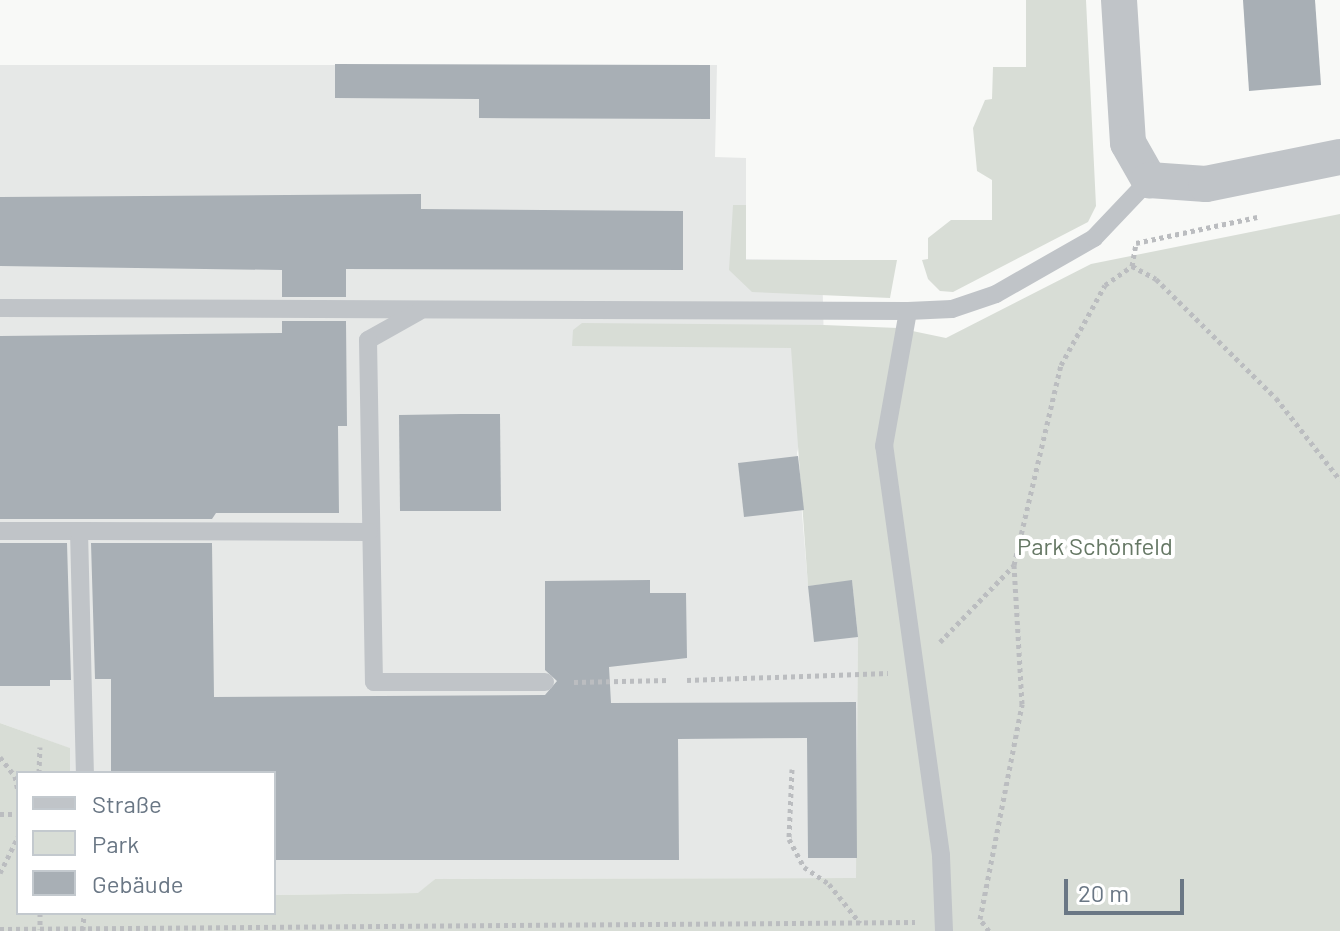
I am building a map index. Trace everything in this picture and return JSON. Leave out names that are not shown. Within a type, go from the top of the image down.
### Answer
[{"type":"street","points":[[1119,0],[1128,143],[1149,180],[1206,184],[1340,157]]},
{"type":"lane","points":[[0,308],[421,311],[952,309],[996,294],[1094,238],[1149,180]]},
{"type":"lane","points":[[421,311],[368,340],[374,682],[545,682]]},
{"type":"lane","points":[[908,311],[884,446],[941,855],[944,926]]},
{"type":"lane","points":[[0,531],[369,532]]},
{"type":"lane","points":[[79,531],[85,771]]},
{"type":"path","points":[[1136,243],[1267,214]]},
{"type":"path","points":[[989,931],[980,919],[1022,704],[1014,565],[1061,365],[1105,285],[1132,266],[1156,279],[1276,398],[1340,480]]},
{"type":"path","points":[[687,680],[914,672],[1014,565]]},
{"type":"path","points":[[545,682],[669,680]]},
{"type":"path","points":[[39,771],[40,747]]},
{"type":"path","points":[[0,757],[16,781]]},
{"type":"path","points":[[792,769],[789,839],[804,867],[829,884],[860,923]]},
{"type":"path","points":[[0,873],[16,841]]},
{"type":"path","points":[[40,915],[40,929]]},
{"type":"path","points":[[1,927],[83,930],[532,929],[873,922],[944,926]]},
{"type":"path","points":[[866,931],[873,922]]},
{"type":"shaded area","points":[[0,65],[717,65],[715,157],[746,158],[746,259],[822,260],[824,348],[797,453],[808,585],[852,580],[858,637],[857,878],[435,879],[419,893],[276,895],[276,771],[70,771],[69,748],[0,723]]},
{"type":"green space","points":[[1026,0],[1086,0],[1096,206],[1088,222],[953,292],[940,291],[928,279],[922,260],[928,259],[928,238],[951,220],[992,220],[992,180],[977,171],[973,128],[985,100],[992,99],[993,67],[1026,67]]},
{"type":"green space","points":[[733,205],[746,205],[746,260],[897,260],[890,298],[752,292],[729,270]]},
{"type":"green space","name":"Park Schönfeld","points":[[1340,214],[1340,931],[0,931],[0,723],[70,748],[70,771],[16,771],[16,915],[276,915],[276,895],[418,893],[435,879],[856,878],[858,637],[852,581],[808,586],[791,348],[572,346],[573,330],[582,323],[824,325],[898,328],[946,338],[1091,264]]},
{"type":"building","points":[[1243,0],[1315,0],[1321,85],[1249,91]]},
{"type":"building","points":[[335,64],[710,65],[710,119],[479,118],[479,99],[335,98]]},
{"type":"building","points":[[421,194],[421,209],[683,211],[683,270],[346,269],[346,297],[282,297],[282,270],[0,266],[0,197]]},
{"type":"building","points":[[282,321],[346,321],[347,426],[338,426],[339,513],[216,513],[212,519],[0,519],[0,336],[282,333]]},
{"type":"building","points":[[500,414],[501,511],[400,511],[399,415]]},
{"type":"building","points":[[798,456],[804,510],[744,517],[738,463]]},
{"type":"building","points":[[0,543],[67,543],[71,680],[50,680],[50,686],[0,686]]},
{"type":"building","points":[[91,543],[212,543],[214,697],[545,695],[557,681],[545,670],[545,581],[650,580],[650,593],[686,593],[687,658],[609,667],[611,703],[856,702],[857,858],[808,858],[807,738],[678,739],[679,860],[276,860],[276,771],[111,771],[111,679],[95,679]]},
{"type":"building","points":[[852,580],[858,637],[814,642],[808,586]]}]
